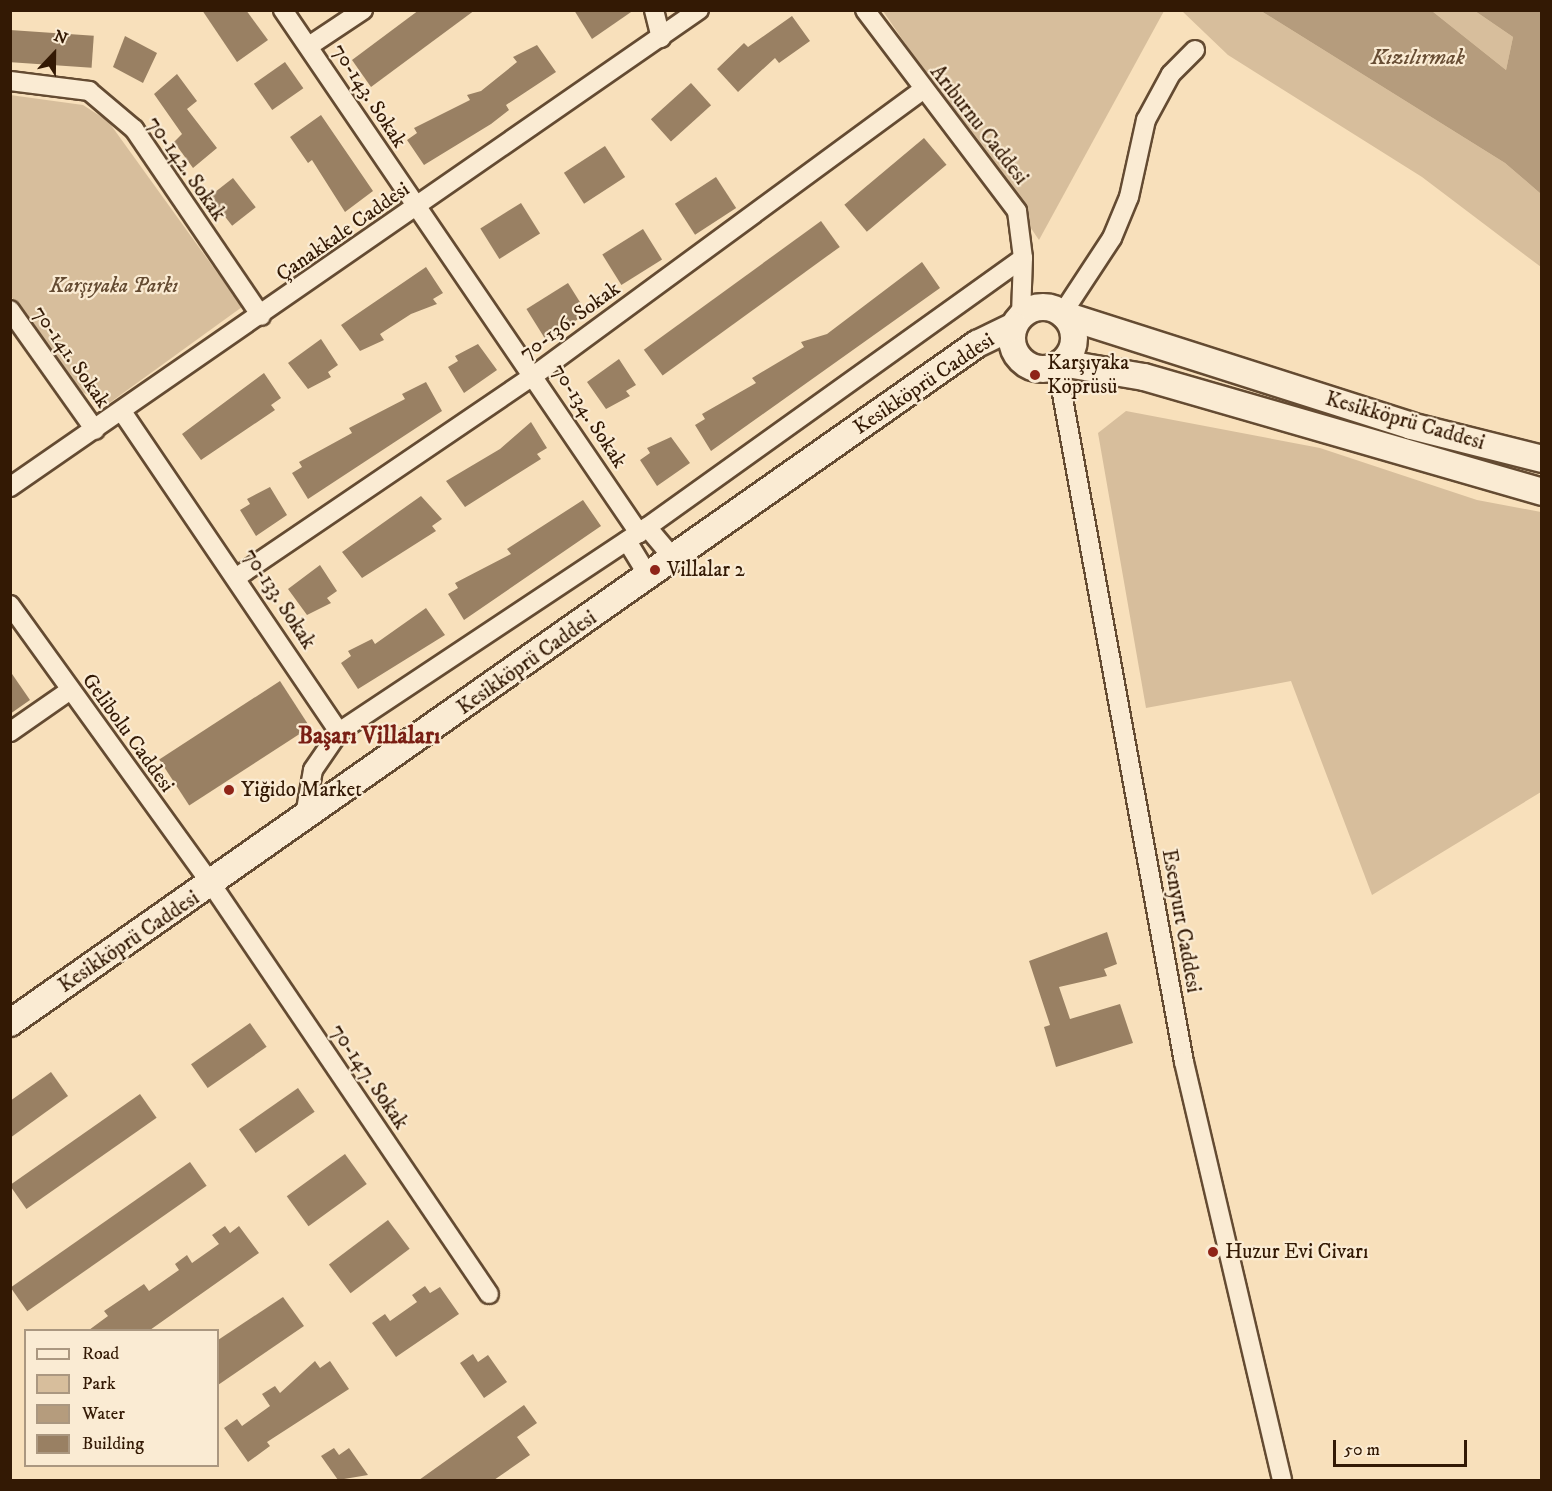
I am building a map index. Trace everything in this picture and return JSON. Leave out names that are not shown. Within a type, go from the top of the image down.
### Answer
[{"type":"street","name":"70-143. Sokak","points":[[283,10],[415,208]]},
{"type":"street","points":[[309,46],[363,10]]},
{"type":"street","points":[[654,10],[661,38]]},
{"type":"street","name":"Çanakkale Caddesi","points":[[10,487],[123,413],[699,10]]},
{"type":"street","name":"Arıburnu Caddesi","points":[[865,10],[1017,212],[1023,258],[1018,321]]},
{"type":"street","points":[[1063,314],[1112,238],[1129,197],[1146,120],[1171,74],[1195,50]]},
{"type":"street","name":"70-142. Sokak","points":[[10,81],[89,91],[134,129],[261,316]]},
{"type":"street","name":"70-136. Sokak","points":[[237,577],[536,374],[923,90]]},
{"type":"street","name":"70-134. Sokak","points":[[415,208],[536,374],[638,534]]},
{"type":"street","name":"Kesikköprü Caddesi","points":[[339,732],[638,534],[1023,258]]},
{"type":"street","points":[[1045,307],[1063,314],[1074,337],[1059,365],[1044,370],[1023,363],[1012,344],[1018,321],[1045,307]]},
{"type":"street","name":"70-141. Sokak","points":[[10,310],[95,430]]},
{"type":"street","name":"Kesikköprü Caddesi","points":[[1063,314],[1411,426],[1542,459]]},
{"type":"street","name":"Kesikköprü Caddesi","points":[[10,1023],[212,885],[977,344],[1018,321]]},
{"type":"street","name":"Kesikköprü Caddesi","points":[[1059,365],[1144,377],[1542,492]]},
{"type":"street","name":"Esenyurt Caddesi","points":[[1059,365],[1184,1062],[1282,1480]]},
{"type":"street","name":"70-133. Sokak","points":[[123,413],[237,577],[339,732]]},
{"type":"street","points":[[638,534],[674,559]]},
{"type":"street","points":[[638,534],[648,577]]},
{"type":"street","name":"Gelibolu Caddesi","points":[[10,604],[69,691],[212,885]]},
{"type":"street","points":[[10,732],[69,691]]},
{"type":"street","points":[[303,821],[313,770],[339,732]]},
{"type":"street","name":"70-147. Sokak","points":[[212,885],[489,1294]]},
{"type":"green space","points":[[883,11],[1164,11],[1039,240]]},
{"type":"green space","points":[[1182,11],[1261,11],[1505,163],[1541,194],[1541,267],[1422,177],[1228,55]]},
{"type":"green space","points":[[1432,11],[1475,11],[1513,37],[1506,70]]},
{"type":"green space","name":"Karşıyaka Parkı","points":[[10,95],[83,105],[108,121],[242,307],[108,404],[75,389],[11,296]]},
{"type":"green space","points":[[1126,411],[1320,448],[1477,500],[1541,512],[1541,792],[1372,895],[1291,681],[1146,708],[1098,433]]},
{"type":"water","name":"Kızılırmak","points":[[1261,11],[1432,11],[1506,70],[1513,37],[1475,11],[1541,11],[1541,194],[1505,163]]},
{"type":"building","points":[[202,10],[246,10],[268,40],[237,62]]},
{"type":"building","points":[[419,10],[475,10],[371,87],[352,60]]},
{"type":"building","points":[[574,10],[634,10],[592,39]]},
{"type":"building","points":[[792,16],[810,41],[779,63],[775,58],[738,92],[717,69],[744,43],[748,47]]},
{"type":"building","points":[[10,30],[94,36],[92,68],[10,62]]},
{"type":"building","points":[[125,36],[157,53],[143,83],[113,67]]},
{"type":"building","points":[[537,45],[556,72],[506,105],[509,110],[491,124],[424,165],[407,140],[417,133],[414,128],[470,100],[467,95],[481,91],[517,62],[513,57]]},
{"type":"building","points":[[285,62],[303,88],[272,110],[254,84]]},
{"type":"building","points":[[177,74],[197,101],[187,109],[217,148],[193,168],[174,142],[182,134],[154,94]]},
{"type":"building","points":[[691,83],[711,105],[671,141],[651,119]]},
{"type":"building","points":[[321,115],[373,191],[345,212],[312,160],[308,163],[290,137]]},
{"type":"building","points":[[924,138],[946,165],[867,232],[844,205]]},
{"type":"building","points":[[605,146],[625,177],[584,204],[564,173]]},
{"type":"building","points":[[716,177],[736,208],[695,235],[675,204]]},
{"type":"building","points":[[233,178],[256,207],[232,226],[209,196]]},
{"type":"building","points":[[521,203],[540,234],[499,259],[480,228]]},
{"type":"building","points":[[821,221],[840,247],[663,376],[644,350]]},
{"type":"building","points":[[643,229],[662,260],[621,285],[602,254]]},
{"type":"building","points":[[922,262],[940,288],[711,451],[695,425],[705,419],[702,414],[756,383],[752,378],[804,347],[801,342],[827,334]]},
{"type":"building","points":[[426,267],[443,293],[433,299],[437,304],[411,314],[380,334],[384,340],[360,351],[341,325]]},
{"type":"building","points":[[568,283],[587,314],[546,339],[526,309]]},
{"type":"building","points":[[321,339],[338,365],[328,372],[331,377],[308,389],[288,363]]},
{"type":"building","points":[[478,344],[497,370],[464,393],[448,367],[458,361],[455,356]]},
{"type":"building","points":[[619,359],[636,385],[626,391],[630,396],[606,409],[587,382]]},
{"type":"building","points":[[264,373],[281,398],[271,405],[275,410],[201,460],[182,434]]},
{"type":"building","points":[[426,382],[442,411],[308,499],[292,473],[302,467],[299,462],[352,433],[349,428],[405,399],[402,394]]},
{"type":"building","points":[[531,422],[547,448],[537,454],[541,459],[465,507],[446,481],[500,449]]},
{"type":"building","points":[[671,437],[690,463],[657,486],[640,460],[650,453],[647,448]]},
{"type":"building","points":[[270,487],[287,515],[256,536],[240,510],[250,504],[247,499]]},
{"type":"building","points":[[421,496],[442,519],[432,526],[436,531],[362,578],[342,552]]},
{"type":"building","points":[[583,500],[601,526],[464,620],[448,594],[458,588],[455,583],[511,554],[507,549]]},
{"type":"building","points":[[320,565],[337,591],[327,598],[331,603],[307,615],[288,589]]},
{"type":"building","points":[[426,608],[445,635],[358,689],[341,663],[351,656],[348,651],[372,639],[375,644]]},
{"type":"building","points":[[10,671],[30,700],[10,714]]},
{"type":"building","points":[[280,681],[310,727],[189,806],[159,759]]},
{"type":"building","points":[[1107,932],[1117,964],[1104,969],[1107,976],[1059,987],[1070,1019],[1120,1004],[1133,1043],[1056,1067],[1044,1027],[1050,1025],[1029,961]]},
{"type":"building","points":[[250,1023],[267,1047],[208,1088],[191,1064]]},
{"type":"building","points":[[51,1072],[68,1096],[10,1138],[10,1101]]},
{"type":"building","points":[[298,1088],[315,1112],[256,1153],[239,1129]]},
{"type":"building","points":[[140,1094],[157,1118],[26,1209],[10,1185]]},
{"type":"building","points":[[345,1154],[367,1184],[308,1226],[287,1196]]},
{"type":"building","points":[[190,1162],[207,1186],[27,1311],[11,1288]]},
{"type":"building","points":[[388,1220],[410,1249],[351,1293],[329,1265]]},
{"type":"building","points":[[225,1226],[230,1233],[239,1226],[259,1253],[151,1329],[90,1329],[108,1316],[104,1311],[144,1284],[149,1291],[179,1270],[175,1264],[187,1255],[192,1263],[219,1244],[212,1235]]},
{"type":"building","points":[[425,1286],[430,1293],[440,1287],[459,1314],[396,1357],[372,1323],[385,1314],[390,1321],[417,1302],[412,1295]]},
{"type":"building","points":[[283,1297],[304,1326],[219,1384],[219,1339]]},
{"type":"building","points":[[473,1354],[478,1362],[488,1355],[507,1382],[484,1398],[460,1363]]},
{"type":"building","points":[[315,1361],[320,1368],[330,1361],[349,1389],[267,1442],[270,1446],[248,1462],[224,1428],[237,1419],[242,1426],[270,1406],[262,1394],[275,1386],[280,1393]]},
{"type":"building","points":[[524,1405],[537,1423],[517,1437],[530,1455],[494,1480],[419,1480]]},
{"type":"building","points":[[334,1448],[339,1455],[349,1448],[368,1475],[338,1480],[321,1456]]},
{"type":"place","name":"Karşıyaka Köprüsü","points":[[1035,375]]},
{"type":"place","name":"Villalar 2","points":[[655,570]]},
{"type":"place","name":"Yiğido Market","points":[[229,790]]},
{"type":"place","name":"Huzur Evi Civarı","points":[[1213,1252]]},
{"type":"district","name":"Başarı Villaları","points":[[369,737]]}]
